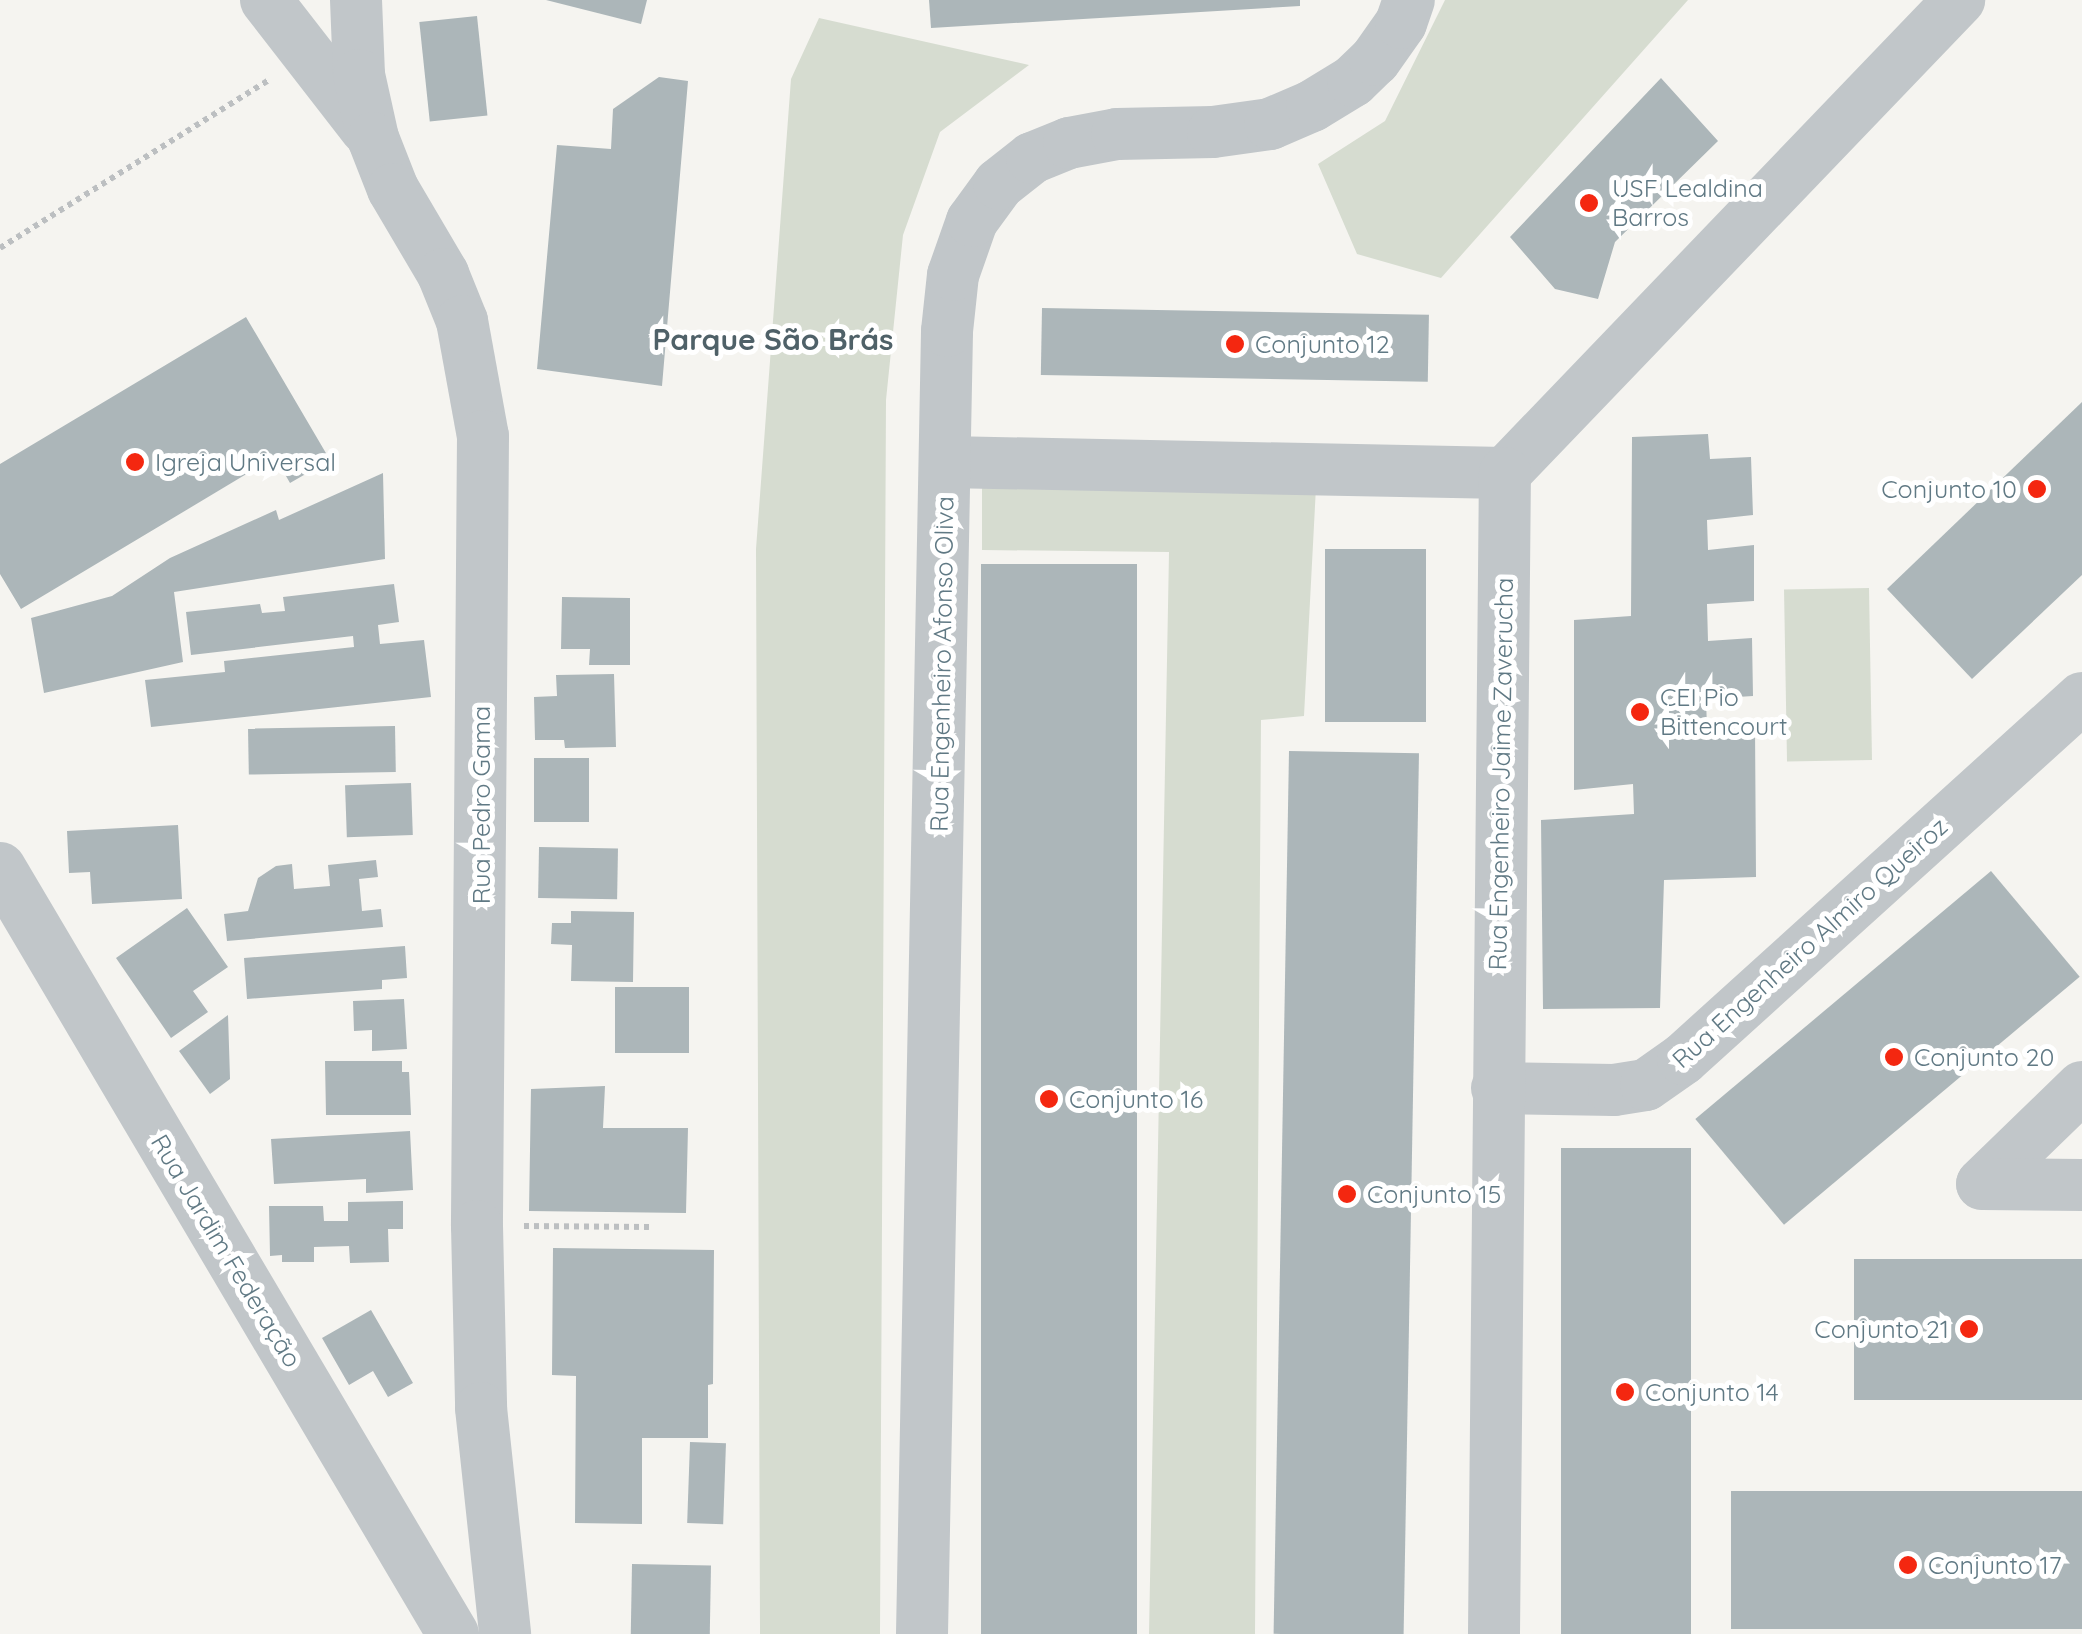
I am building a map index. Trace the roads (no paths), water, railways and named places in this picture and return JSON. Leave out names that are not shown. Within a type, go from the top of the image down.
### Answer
[{"type":"street","points":[[266,0],[373,138]]},
{"type":"street","name":"Rua Pedro Gama","points":[[356,0],[359,76],[373,138],[393,189],[443,274],[462,321],[483,436],[478,1226],[481,1408],[505,1634]]},
{"type":"street","name":"Rua Engenheiro Afonso Oliva","points":[[922,1634],[947,331],[954,275],[972,221],[1000,184],[1032,158],[1069,143],[1117,134],[1213,132],[1270,124],[1312,106],[1353,81],[1376,60],[1400,23],[1409,0]]},
{"type":"street","points":[[946,462],[1506,473],[1958,0]]},
{"type":"street","name":"Rua Engenheiro Jaime Zaverucha","points":[[1494,1634],[1506,473]]},
{"type":"street","name":"Rua Engenheiro Almiro Queiroz","points":[[1497,1088],[1614,1090],[1646,1085],[1683,1059],[2077,713]]},
{"type":"street","name":"Rua Jardim Federação","points":[[0,868],[453,1634]]},
{"type":"street","points":[[2082,1086],[1982,1184],[2082,1185]]},
{"type":"place","name":"USF Lealdina Barros","points":[[1589,203]]},
{"type":"place","name":"Conjunto 12","points":[[1235,344]]},
{"type":"place","name":"Igreja Universal","points":[[135,462]]},
{"type":"place","name":"Conjunto 10","points":[[2037,489]]},
{"type":"place","name":"CEI Pio Bittencourt","points":[[1640,712]]},
{"type":"place","name":"Conjunto 20","points":[[1894,1057]]},
{"type":"place","name":"Conjunto 16","points":[[1049,1099]]},
{"type":"place","name":"Conjunto 15","points":[[1347,1194]]},
{"type":"place","name":"Conjunto 21","points":[[1969,1329]]},
{"type":"place","name":"Conjunto 14","points":[[1625,1392]]},
{"type":"place","name":"Conjunto 17","points":[[1908,1565]]},
{"type":"district","name":"Parque São Brás","points":[[773,339]]}]
